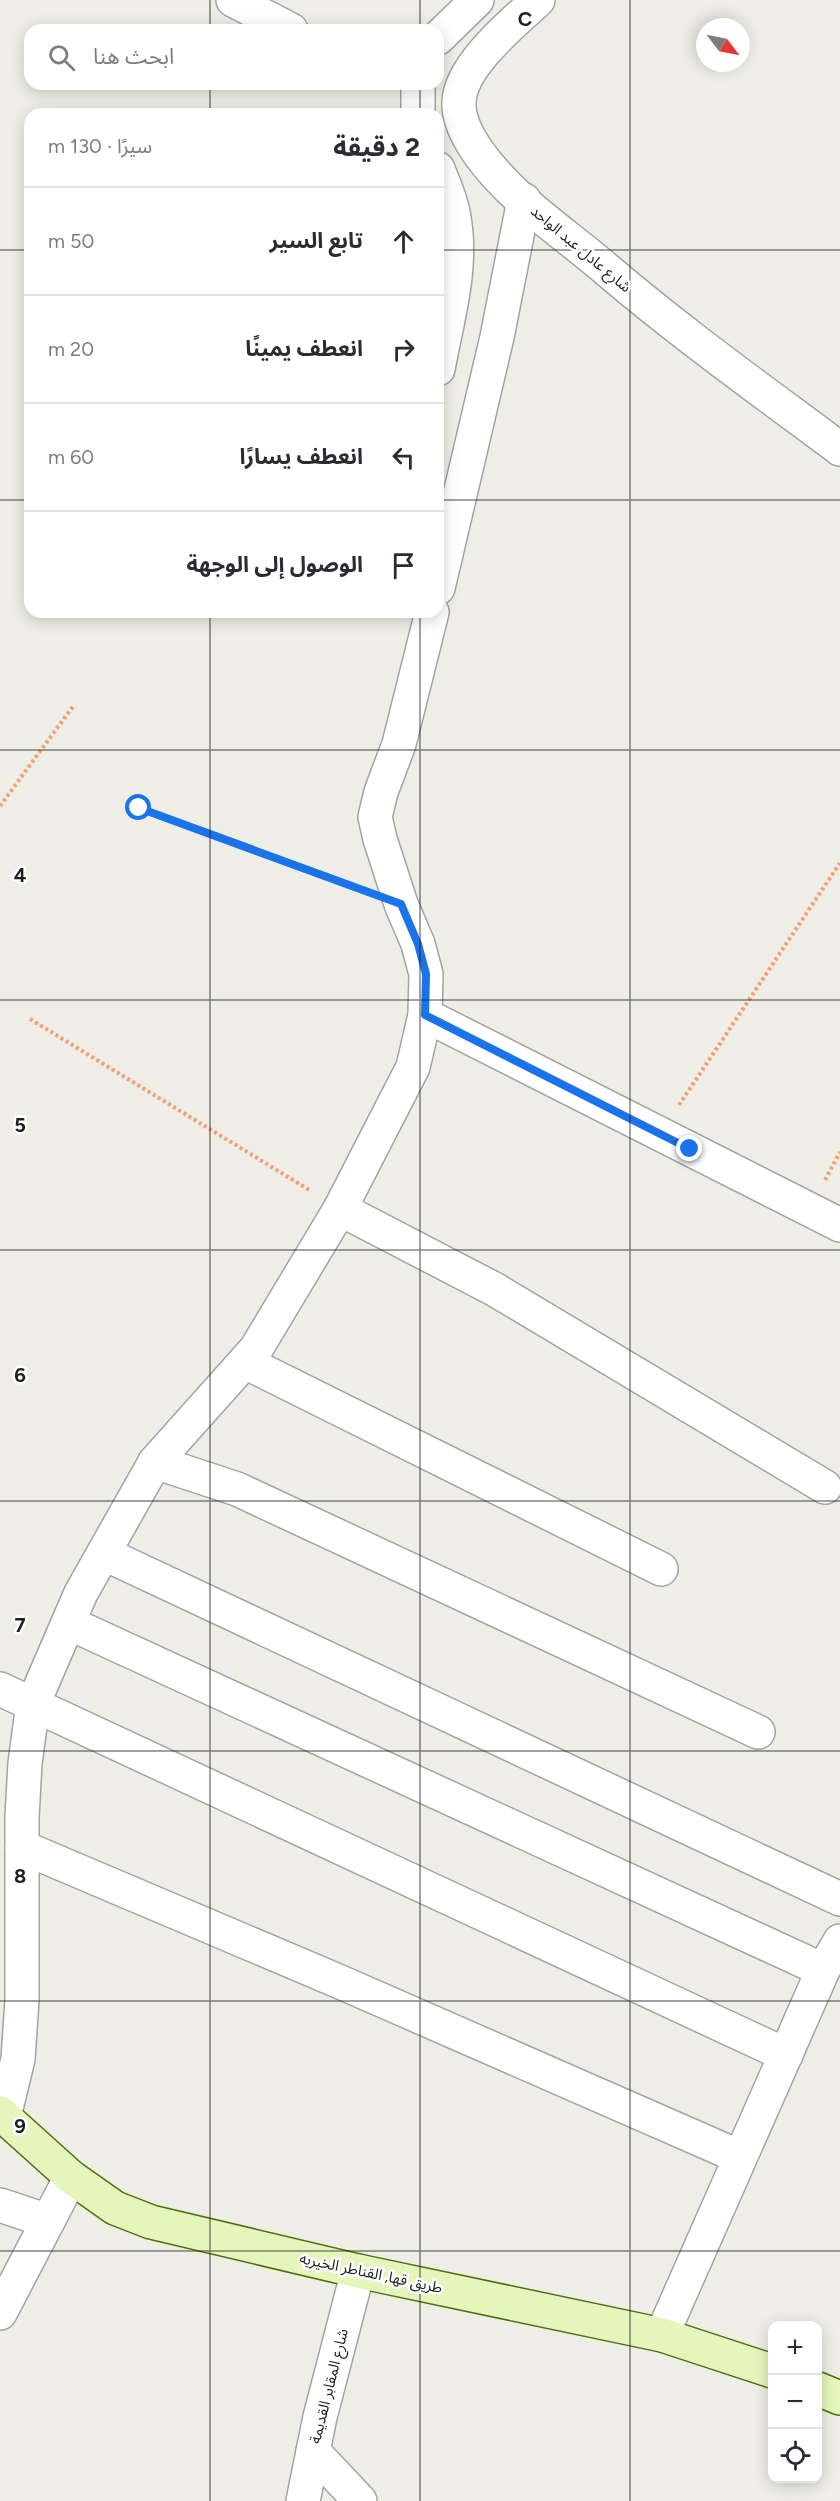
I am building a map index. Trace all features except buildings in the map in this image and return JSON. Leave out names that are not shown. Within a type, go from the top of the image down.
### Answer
[{"type":"street","points":[[233,0],[279,24]]},
{"type":"street","points":[[444,32],[477,0]]},
{"type":"street","name":"شارع عادل عبد الواحد","points":[[538,0],[490,45],[469,71],[459,102],[464,129],[479,153],[524,200],[631,291],[840,449]]},
{"type":"street","points":[[444,187],[454,215],[457,238],[457,262],[444,335]]},
{"type":"street","points":[[444,564],[497,337],[524,200]]},
{"type":"street","points":[[444,484],[459,505]]},
{"type":"street","points":[[2,2115],[18,2058],[22,2000],[22,1847],[25,1763],[33,1704],[81,1593],[155,1462],[246,1363],[340,1209],[413,1067],[425,1015],[426,974],[418,944],[401,904],[375,818],[381,792],[399,744],[430,618]]},
{"type":"street","points":[[425,1015],[840,1225]]},
{"type":"street","points":[[340,1209],[494,1289],[825,1487]]},
{"type":"street","points":[[246,1363],[661,1569]]},
{"type":"street","points":[[155,1462],[237,1489],[758,1732]]},
{"type":"street","points":[[105,1554],[840,1899]]},
{"type":"street","points":[[69,1623],[823,1970]]},
{"type":"street","points":[[0,1689],[786,2055]]},
{"type":"street","points":[[22,1847],[338,1981],[740,2157]]},
{"type":"street","points":[[662,2335],[823,1970],[840,1941]]},
{"type":"street","name":"طريق قها, القناطر الخيريه","points":[[2,2115],[71,2177],[115,2208],[151,2223],[358,2271],[662,2335],[768,2370]]},
{"type":"street","points":[[0,2313],[71,2177]]},
{"type":"street","points":[[0,2205],[48,2221]]},
{"type":"street","name":"شارع المقابر القديمة","points":[[303,2501],[313,2451],[358,2271]]},
{"type":"street","points":[[313,2451],[360,2501]]},
{"type":"path","points":[[0,806],[74,705]]},
{"type":"path","points":[[139,808],[401,904]]},
{"type":"path","points":[[661,1133],[840,863]]},
{"type":"path","points":[[30,1019],[340,1209]]},
{"type":"route","points":[[139,808],[401,904],[418,944],[426,974],[425,1015],[690,1149]]}]
